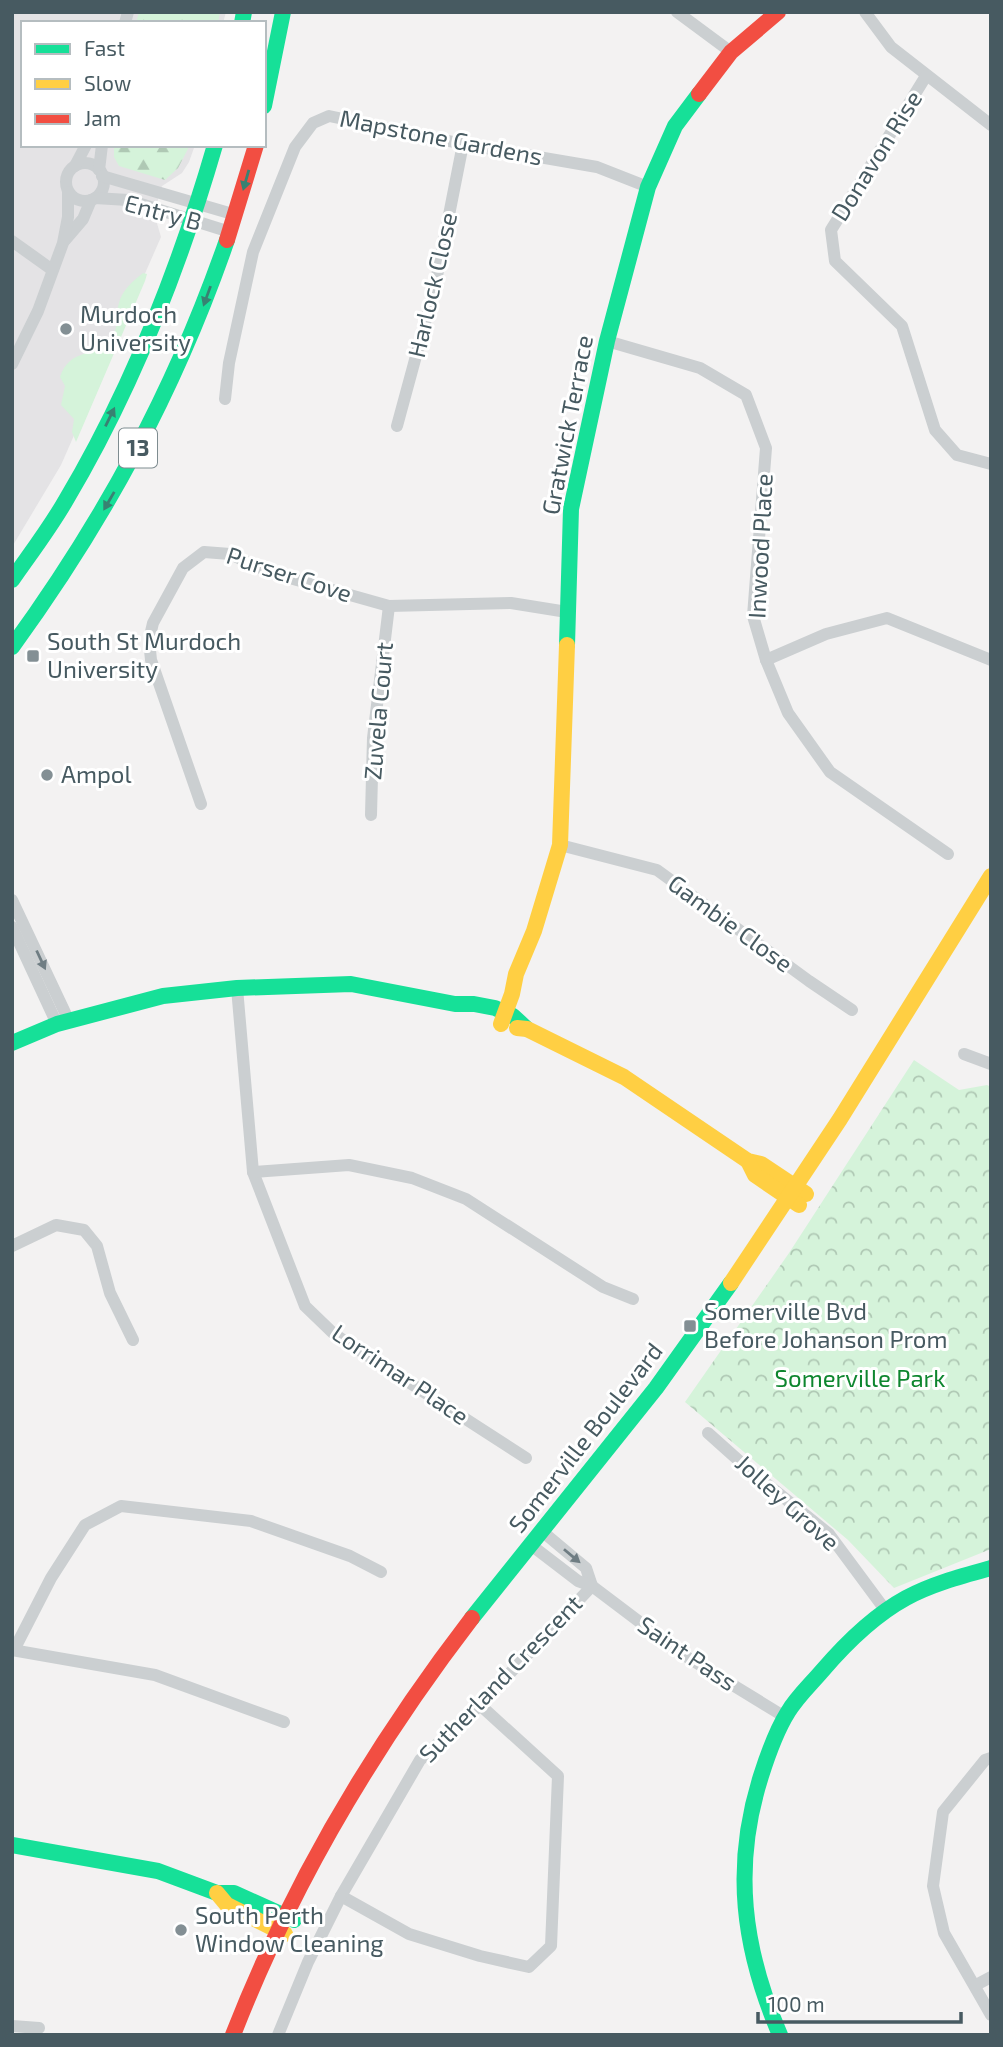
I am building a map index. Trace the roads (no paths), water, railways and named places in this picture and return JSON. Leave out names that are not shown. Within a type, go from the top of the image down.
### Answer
[{"type":"main road","points":[[266,96],[283,12]]},
{"type":"main road","name":"Gratwick Terrace","points":[[498,1017],[503,989],[516,974],[534,931],[560,845],[571,509],[607,341],[648,187],[675,126],[731,52],[778,12]]},
{"type":"main road","name":"13","points":[[12,580],[66,500],[105,429],[157,316],[199,203],[214,147]]},
{"type":"main road","name":"13","points":[[12,648],[38,614],[101,514],[171,385],[230,232],[255,147]]},
{"type":"main road","name":"Somerville Boulevard","points":[[798,1197],[991,876]]},
{"type":"main road","name":"Somerville Boulevard","points":[[233,2035],[285,1925],[364,1789],[415,1713],[535,1548],[649,1414],[798,1197],[973,926],[991,904]]},
{"type":"main road","points":[[12,1043],[63,1022],[163,996],[237,988],[351,984],[456,1004],[472,1002],[498,1017],[520,1019],[527,1029],[624,1077],[748,1161],[755,1175],[798,1197]]},
{"type":"main road","points":[[780,2035],[760,1990],[750,1953],[743,1912],[742,1871],[754,1793],[785,1717],[838,1653],[886,1611],[906,1598],[991,1567]]},
{"type":"main road","points":[[12,1845],[158,1871],[217,1893],[227,1905],[285,1925]]},
{"type":"main road","name":"Somerville Boulevard","points":[[245,2035],[285,1925]]},
{"type":"street","points":[[677,12],[731,52]]},
{"type":"street","points":[[864,12],[891,47],[991,125]]},
{"type":"street","name":"Donavon Rise","points":[[926,76],[831,230],[835,261],[902,326],[935,430],[957,455],[991,464]]},
{"type":"street","name":"Mapstone Gardens","points":[[225,399],[229,363],[253,252],[295,147],[313,123],[329,116],[463,144],[597,167],[648,187]]},
{"type":"street","name":"Harlock Close","points":[[397,426],[435,286],[463,144]]},
{"type":"street","points":[[63,243],[68,217],[67,174],[75,166],[85,147]]},
{"type":"street","points":[[12,364],[38,311],[51,269],[63,243],[103,188],[102,147]]},
{"type":"street","points":[[75,166],[88,164],[101,173]]},
{"type":"street","name":"Entry B","points":[[101,173],[236,215]]},
{"type":"street","points":[[68,192],[80,201],[93,199]]},
{"type":"street","name":"Entry B","points":[[93,199],[128,200],[230,232]]},
{"type":"street","points":[[12,241],[51,269]]},
{"type":"street","name":"Inwood Place","points":[[607,341],[700,368],[746,395],[766,448],[753,616],[766,660],[788,713],[830,772],[948,854]]},
{"type":"street","name":"Purser Cove","points":[[201,804],[151,660],[149,640],[153,623],[183,568],[204,552],[230,554],[272,573],[389,606],[511,603],[567,612]]},
{"type":"street","name":"Zuvela Court","points":[[371,815],[373,738],[389,606]]},
{"type":"street","points":[[766,660],[826,634],[887,618],[991,660]]},
{"type":"street","name":"Gambie Close","points":[[560,845],[657,870],[808,981],[852,1010]]},
{"type":"street","points":[[12,900],[63,1022]]},
{"type":"street","points":[[12,927],[63,1022]]},
{"type":"street","name":"Lorrimar Place","points":[[237,988],[253,1172],[305,1306],[334,1334],[526,1458]]},
{"type":"street","points":[[964,1054],[991,1064]]},
{"type":"street","points":[[253,1172],[349,1165],[412,1178],[466,1199],[603,1287],[633,1299]]},
{"type":"street","points":[[12,1246],[55,1225],[84,1230],[97,1246],[110,1293],[133,1340]]},
{"type":"street","name":"Jolley Grove","points":[[708,1433],[829,1534],[886,1611]]},
{"type":"street","points":[[284,1722],[155,1675],[13,1650],[51,1578],[85,1525],[121,1506],[251,1521],[350,1556],[381,1572]]},
{"type":"street","name":"Saint Pass","points":[[546,1535],[586,1568],[592,1586]]},
{"type":"street","name":"Saint Pass","points":[[535,1548],[578,1581],[592,1586],[682,1654],[785,1717]]},
{"type":"street","name":"Sutherland Crescent","points":[[278,2035],[341,1896],[420,1760],[480,1704],[592,1586]]},
{"type":"street","points":[[341,1896],[410,1934],[480,1956],[528,1967],[551,1946],[558,1776],[480,1704]]},
{"type":"street","points":[[991,1758],[985,1760],[943,1812],[933,1886],[944,1933],[991,2015]]},
{"type":"street","points":[[976,1985],[991,1977]]},
{"type":"street","points":[[12,2026],[39,2028]]},
{"type":"place","name":"Murdoch University","points":[[66,329]]},
{"type":"place","name":"South St Murdoch University","points":[[33,656]]},
{"type":"place","name":"Ampol","points":[[47,775]]},
{"type":"place","name":"Somerville Bvd Before Johanson Prom","points":[[690,1326]]},
{"type":"place","name":"South Perth Window Cleaning","points":[[181,1930]]},
{"type":"park label","name":"Somerville Park","points":[[860,1379]]}]
